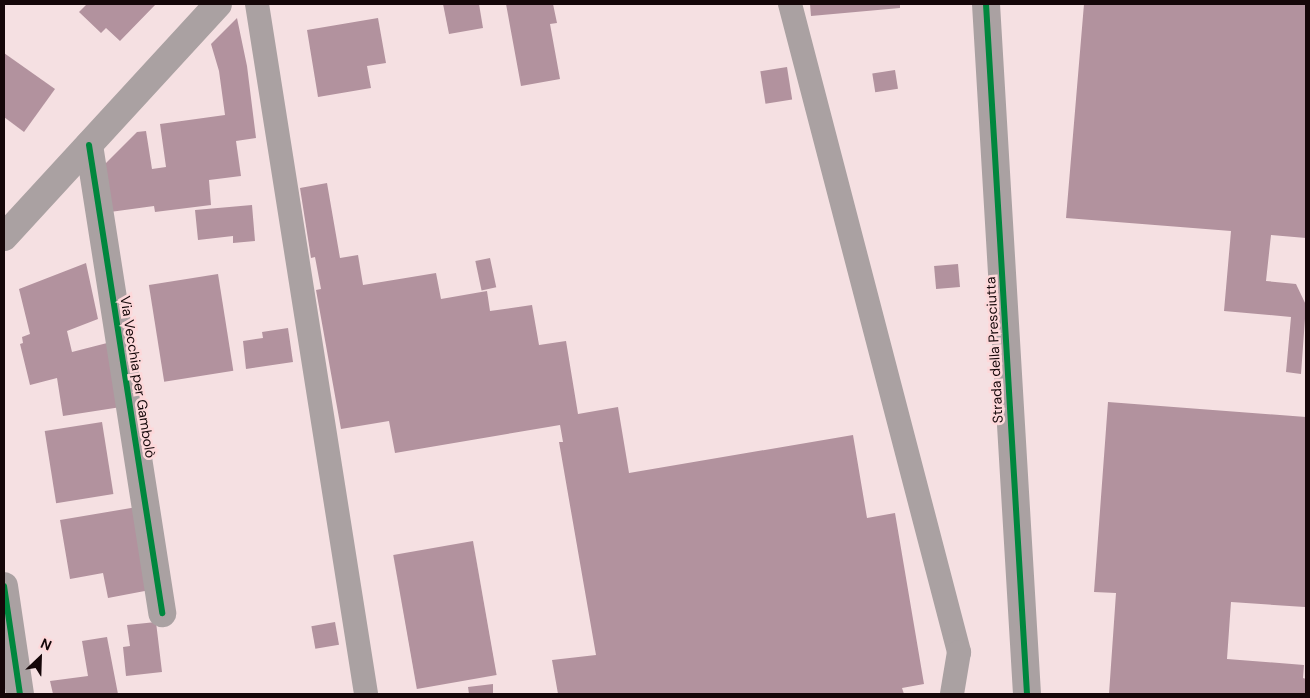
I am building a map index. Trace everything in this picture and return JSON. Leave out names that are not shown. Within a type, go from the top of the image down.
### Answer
[{"type":"street","points":[[6,231],[89,145],[218,4]]},
{"type":"street","name":"Strada della Presciutta","points":[[986,4],[1027,694]]},
{"type":"street","name":"Via Vecchia per Gambolò","points":[[89,145],[162,614]]},
{"type":"street","points":[[4,586],[20,694]]},
{"type":"lane","points":[[257,4],[366,694]]},
{"type":"lane","points":[[790,4],[958,652],[952,694]]},
{"type":"building","points":[[87,4],[156,4],[120,41],[106,28],[101,33],[79,12]]},
{"type":"building","points":[[443,4],[479,4],[483,28],[449,34]]},
{"type":"building","points":[[506,4],[553,4],[557,23],[550,24],[560,79],[521,86]]},
{"type":"building","points":[[810,4],[900,4],[900,8],[811,16]]},
{"type":"building","points":[[1084,4],[1306,4],[1306,238],[1271,235],[1266,281],[1296,284],[1306,305],[1301,374],[1286,372],[1291,317],[1224,311],[1231,231],[1066,218]]},
{"type":"building","points":[[237,18],[247,66],[256,138],[236,141],[241,176],[209,180],[211,205],[155,212],[154,206],[110,212],[102,167],[137,132],[146,131],[152,169],[166,167],[160,124],[225,115],[219,71],[211,44]]},
{"type":"building","points":[[378,18],[386,63],[367,66],[371,88],[318,97],[307,30]]},
{"type":"building","points":[[4,53],[55,89],[24,132],[4,117]]},
{"type":"building","points":[[787,67],[792,100],[765,104],[760,71]]},
{"type":"building","points":[[895,70],[898,89],[875,92],[872,74]]},
{"type":"building","points":[[327,183],[340,258],[358,255],[363,285],[436,273],[441,299],[487,291],[490,311],[532,305],[539,345],[566,341],[578,414],[618,407],[629,473],[853,435],[867,518],[895,513],[924,684],[902,688],[904,694],[558,694],[552,660],[596,655],[559,442],[563,442],[560,425],[395,453],[389,421],[341,429],[316,290],[321,289],[315,257],[311,258],[300,188]]},
{"type":"building","points":[[252,205],[255,241],[233,243],[233,236],[198,240],[195,210]]},
{"type":"building","points":[[490,258],[496,287],[482,290],[475,261]]},
{"type":"building","points":[[86,263],[98,319],[67,331],[72,352],[111,342],[121,407],[63,416],[57,378],[30,385],[20,344],[23,343],[22,337],[30,334],[19,289]]},
{"type":"building","points":[[958,264],[960,287],[936,289],[934,266]]},
{"type":"building","points":[[218,274],[233,371],[164,382],[149,285]]},
{"type":"building","points":[[288,328],[293,362],[246,369],[243,341],[263,338],[262,332]]},
{"type":"building","points":[[1108,402],[1306,417],[1305,607],[1231,602],[1227,659],[1304,665],[1303,678],[1306,679],[1306,694],[1109,694],[1116,593],[1094,592]]},
{"type":"building","points":[[102,422],[113,494],[56,503],[45,431]]},
{"type":"building","points":[[137,507],[150,590],[108,598],[103,573],[70,579],[60,520]]},
{"type":"building","points":[[473,541],[497,675],[417,689],[393,555]]},
{"type":"building","points":[[156,622],[162,672],[126,676],[123,647],[130,646],[127,625]]},
{"type":"building","points":[[335,622],[339,645],[315,649],[311,626]]},
{"type":"building","points":[[107,637],[118,694],[53,694],[50,681],[88,676],[82,641]]},
{"type":"building","points":[[493,684],[493,694],[469,694],[468,687]]},
{"type":"cycle path","points":[[986,4],[1027,694]]},
{"type":"cycle path","points":[[89,145],[162,613]]},
{"type":"cycle path","points":[[4,586],[20,694]]}]
